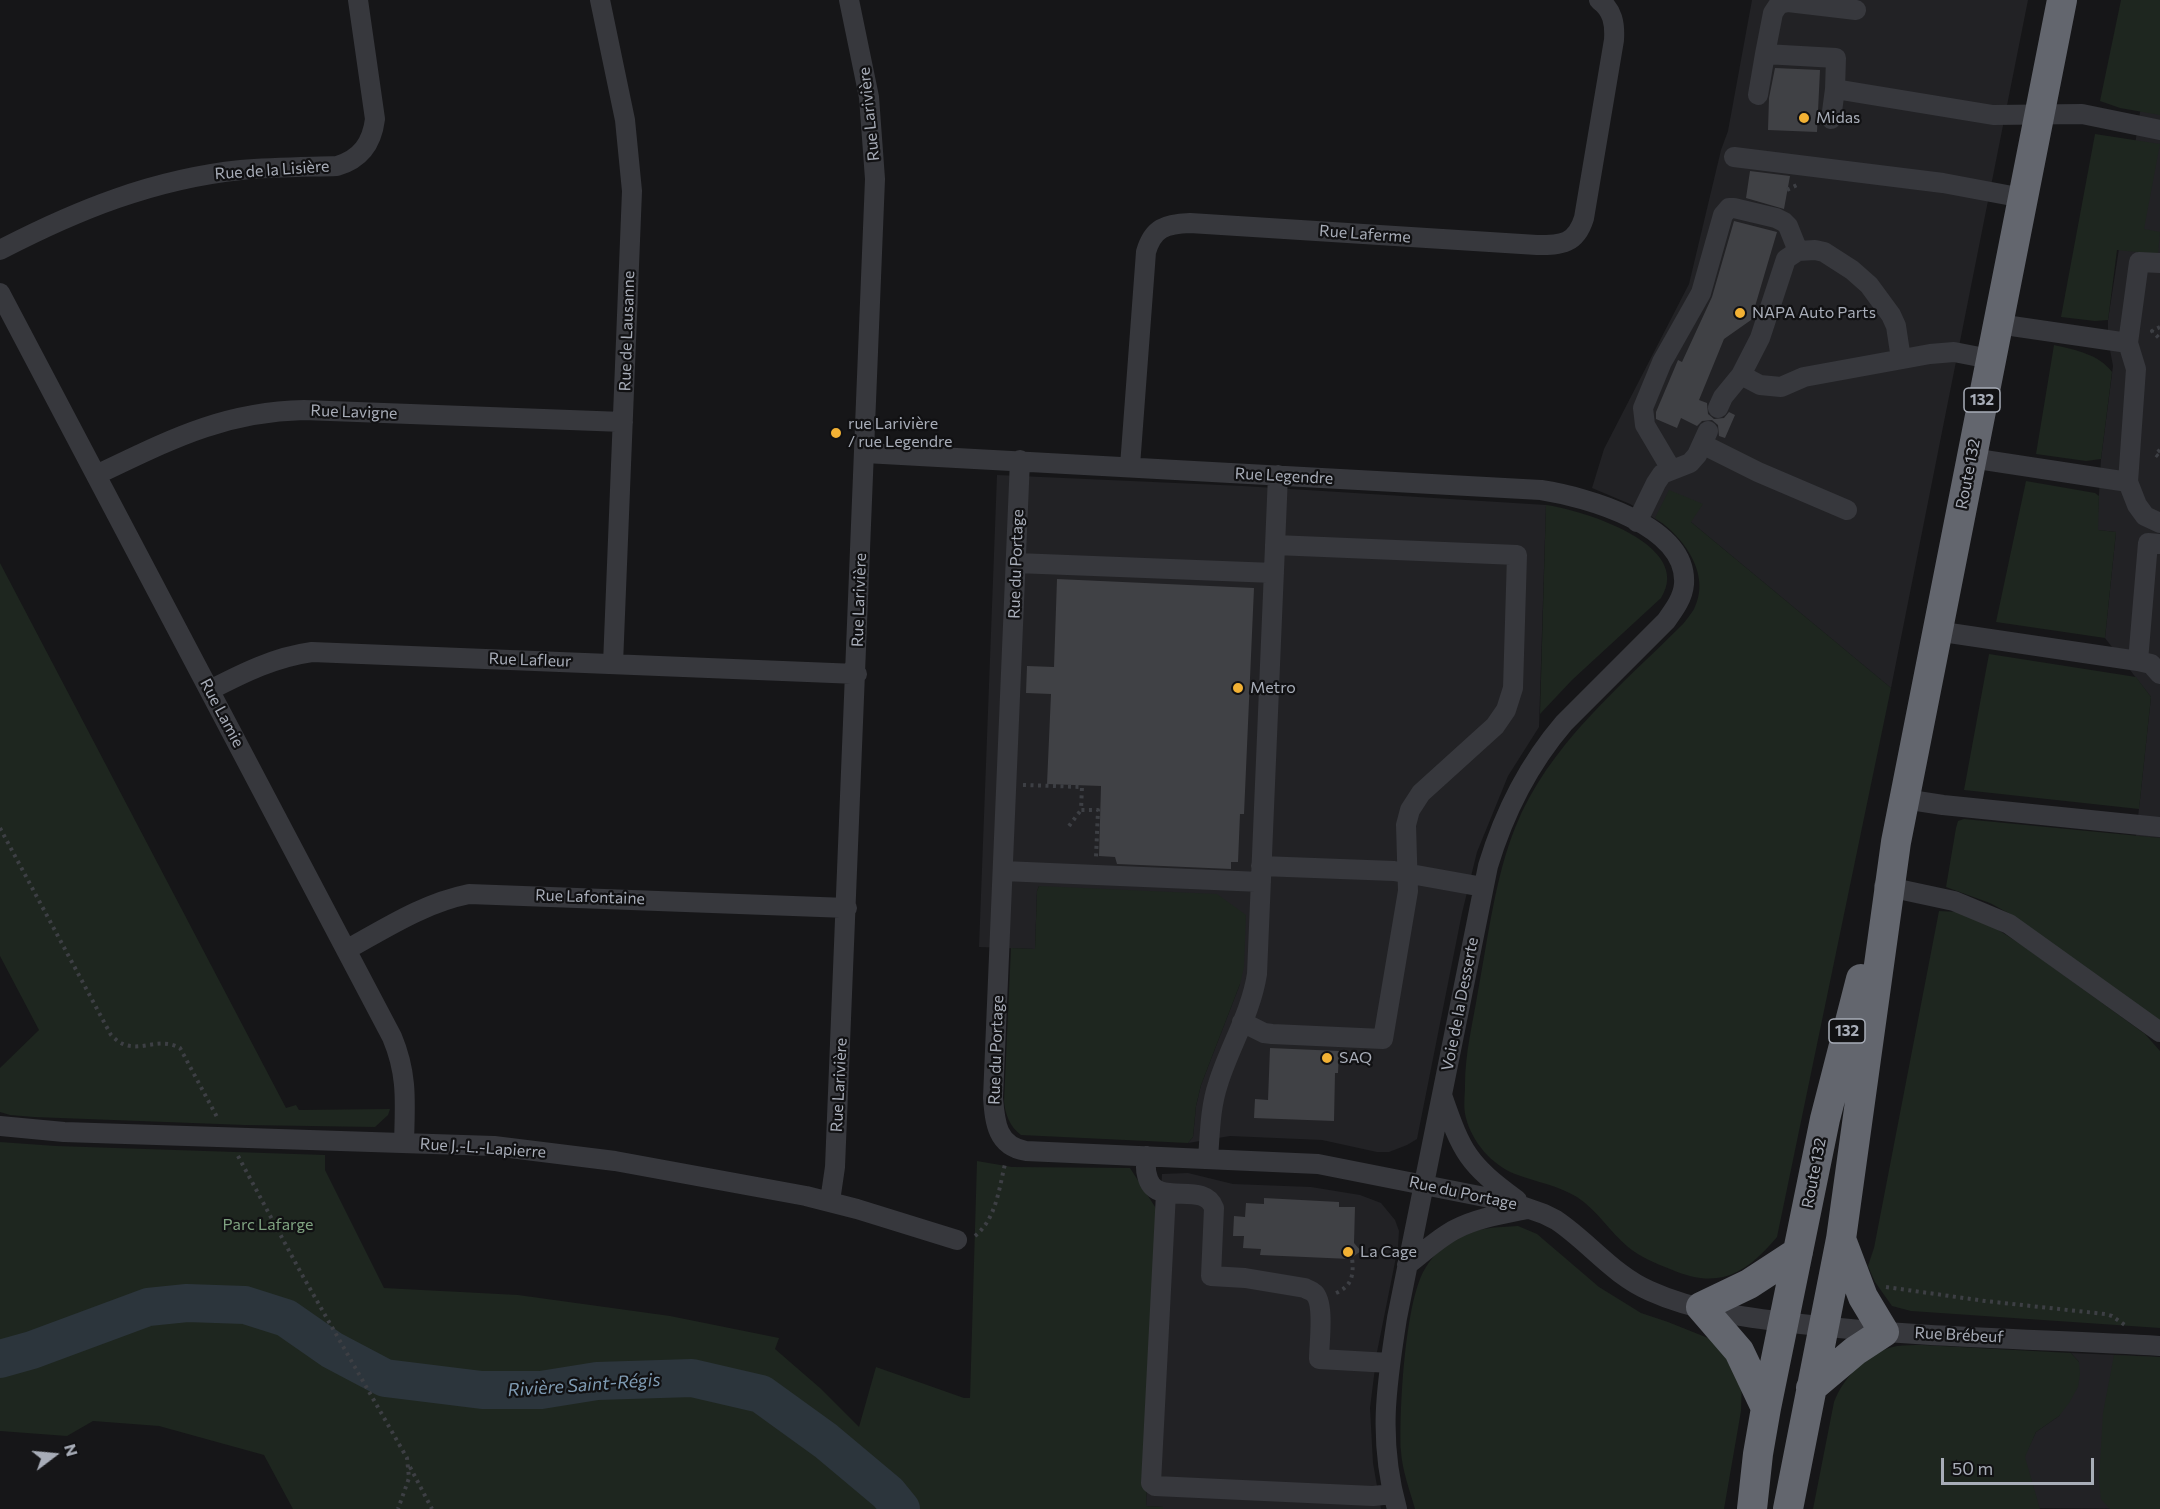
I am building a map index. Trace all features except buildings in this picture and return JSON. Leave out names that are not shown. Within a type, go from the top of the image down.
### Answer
[{"type":"highway","name":"Route 132","points":[[1752,1509],[1766,1408],[1825,1119],[1887,887],[2062,0]]},
{"type":"highway","name":"Route 132","points":[[1788,1509],[1841,1239],[1887,887]]},
{"type":"highway","points":[[1811,1388],[1855,1351],[1884,1332],[1863,1297],[1841,1239]]},
{"type":"highway","points":[[1766,1408],[1739,1351],[1701,1307],[1749,1284],[1798,1252]]},
{"type":"street","name":"Rue de la Lisière","points":[[0,250],[57,221],[98,204],[161,185],[241,170],[337,166],[350,162],[361,154],[369,143],[375,119],[358,0]]},
{"type":"street","name":"Rue de Lausanne","points":[[600,0],[622,103],[631,172],[631,227],[613,664]]},
{"type":"street","name":"Rue Larivière","points":[[830,1201],[835,1167],[847,908],[875,179],[869,97],[849,0]]},
{"type":"street","points":[[1758,95],[1773,13],[1779,4],[1788,2],[1856,10]]},
{"type":"street","name":"Rue Laferme","points":[[1130,466],[1144,268],[1150,239],[1156,233],[1164,227],[1190,224],[1537,245],[1568,242],[1578,233],[1584,218],[1612,52],[1614,24],[1603,3]]},
{"type":"street","points":[[1765,54],[1836,58],[1828,96],[1992,115],[2082,114],[2160,130]]},
{"type":"street","points":[[1734,157],[1943,183],[2022,198]]},
{"type":"street","points":[[1671,469],[1645,425],[1643,408],[1662,362],[1701,293],[1723,215],[1729,208],[1734,208],[1776,218],[1788,226],[1760,338],[1741,375],[1723,397],[1718,408]]},
{"type":"street","points":[[1780,259],[1815,250],[1824,252],[1852,270],[1869,285],[1891,315],[1896,326],[1901,358]]},
{"type":"street","points":[[2138,661],[2154,544],[2155,520],[2145,516],[2137,505],[2128,483],[2136,369],[2128,343],[2139,262],[2160,263]]},
{"type":"street","name":"Rue Lamie","points":[[0,293],[392,1036],[400,1057],[406,1096],[404,1143]]},
{"type":"street","points":[[1998,324],[2128,343]]},
{"type":"street","points":[[1741,375],[1760,385],[1781,387],[1804,377],[1901,358],[1954,352],[1990,359]]},
{"type":"street","name":"Rue Lavigne","points":[[96,475],[198,428],[267,412],[304,410],[623,422]]},
{"type":"street","points":[[1637,522],[1662,474],[1690,463],[1697,455],[1705,437],[1758,472],[1847,510]]},
{"type":"street","name":"Rue Legendre","points":[[865,453],[1541,490],[1593,501],[1637,522],[1667,543],[1680,562]]},
{"type":"street","points":[[1971,458],[2128,483]]},
{"type":"street","name":"Rue du Portage","points":[[1020,460],[993,1098],[999,1131],[1006,1144],[1016,1149],[1318,1164],[1510,1202],[1544,1214],[1566,1227],[1613,1268],[1631,1281],[1659,1295],[1701,1307],[1784,1322]]},
{"type":"street","points":[[1208,1158],[1213,1103],[1217,1086],[1255,986],[1257,974],[1278,475]]},
{"type":"street","points":[[1242,1022],[1264,1033],[1383,1040],[1408,891],[1405,837],[1410,810],[1431,783],[1495,726],[1508,703],[1513,688],[1517,555],[1275,545]]},
{"type":"street","points":[[1016,562],[1274,573]]},
{"type":"street","name":"Voie de la Desserte","points":[[1395,1502],[1385,1432],[1386,1393],[1390,1363],[1407,1265],[1483,887],[1504,820],[1525,778],[1549,740],[1564,723],[1666,621],[1674,610],[1683,591],[1684,582],[1680,562]]},
{"type":"street","points":[[1936,630],[2138,661],[2151,664],[2160,674]]},
{"type":"street","name":"Rue Lafleur","points":[[210,690],[281,658],[312,652],[857,674]]},
{"type":"street","points":[[1904,800],[2160,827]]},
{"type":"street","points":[[1003,871],[1408,873],[1483,887]]},
{"type":"street","points":[[1887,887],[1954,901],[2009,924],[2160,1032]]},
{"type":"street","name":"Rue Lafontaine","points":[[346,950],[413,913],[452,897],[469,894],[847,908]]},
{"type":"street","name":"Rue du Portage","points":[[1442,1093],[1461,1145],[1472,1161],[1489,1179],[1529,1208]]},
{"type":"street","name":"Rue J.-L.-Lapierre","points":[[0,1126],[52,1131],[494,1146],[615,1161],[830,1201],[957,1240]]},
{"type":"street","points":[[1147,1156],[1146,1175],[1149,1183],[1157,1191],[1199,1195],[1207,1197],[1212,1202],[1214,1208],[1211,1276],[1305,1288],[1314,1293],[1318,1300],[1320,1311],[1319,1359],[1390,1363]]},
{"type":"street","points":[[1166,1193],[1151,1483],[1155,1486],[1373,1496],[1395,1502]]},
{"type":"street","name":"Rue du Portage","points":[[1407,1265],[1455,1229],[1492,1216],[1529,1208]]},
{"type":"street","name":"Rue Brébeuf","points":[[1784,1322],[1884,1332],[2160,1346]]},
{"type":"path","points":[[2160,327],[2152,331],[2160,339]]},
{"type":"path","points":[[2160,450],[2155,453],[2160,458]]},
{"type":"path","points":[[1047,786],[1082,788],[1081,810],[1069,826]]},
{"type":"path","points":[[1081,810],[1098,810],[1096,864]]},
{"type":"path","points":[[0,828],[111,1035],[127,1047],[169,1043],[180,1048],[220,1123]]},
{"type":"path","points":[[236,1152],[301,1273],[402,1449],[432,1509]]},
{"type":"path","points":[[957,1240],[972,1237],[984,1228],[995,1204],[1005,1164]]},
{"type":"path","name":"Rue Brébeuf","points":[[1879,1289],[1885,1287],[2112,1316],[2124,1324],[2135,1344]]},
{"type":"path","points":[[398,1509],[409,1478],[409,1465]]},
{"type":"shaded area","points":[[1752,0],[2028,0],[1891,688],[1691,522],[1678,536],[1669,527],[1630,504],[1592,488],[1604,449],[1689,284],[1721,150],[1728,131]]},
{"type":"shaded area","points":[[2160,0],[2160,838],[2136,836],[2151,697],[2105,638],[2116,532],[2097,530],[2101,459],[2113,366],[2108,339],[2108,320]]},
{"type":"shaded area","points":[[997,475],[1243,486],[1546,505],[1539,727],[1508,776],[1477,852],[1462,913],[1417,1139],[1389,1152],[1377,1152],[1322,1140],[1230,1136],[1188,1143],[1193,1137],[1201,1085],[1240,984],[1039,886],[1035,949],[979,947]]},
{"type":"shaded area","points":[[1188,1173],[1233,1184],[1311,1187],[1360,1195],[1381,1203],[1395,1220],[1399,1231],[1398,1247],[1377,1352],[1370,1408],[1373,1463],[1381,1509],[1163,1509],[1163,1507],[1146,1506],[1162,1174]]},
{"type":"shaded area","points":[[2071,1353],[2160,1357],[2160,1509],[2039,1508],[2024,1457],[2036,1432],[2059,1416],[2079,1362]]},
{"type":"green space","points":[[2121,0],[2160,0],[2160,115],[2120,108],[2100,101]]},
{"type":"green space","points":[[2095,134],[2160,144],[2144,229],[2160,232],[2158,254],[2117,250],[2108,320],[2095,321],[2061,317]]},
{"type":"green space","points":[[2054,345],[2093,357],[2112,372],[2101,459],[2086,461],[2036,454]]},
{"type":"green space","points":[[2026,481],[2095,493],[2099,496],[2098,530],[2116,532],[2105,638],[1996,622]]},
{"type":"green space","points":[[1669,490],[1703,504],[1691,522],[1891,688],[1777,1237],[1754,1261],[1730,1275],[1717,1278],[1687,1275],[1643,1257],[1621,1241],[1591,1208],[1577,1197],[1515,1174],[1498,1165],[1484,1152],[1473,1136],[1465,1110],[1465,1073],[1468,1049],[1489,929],[1502,867],[1515,828],[1529,798],[1566,743],[1611,694],[1683,624],[1694,609],[1699,596],[1697,570],[1692,557],[1675,535],[1655,518]]},
{"type":"green space","points":[[1546,505],[1584,514],[1630,534],[1649,547],[1663,562],[1667,579],[1661,598],[1572,680],[1540,714]]},
{"type":"green space","points":[[0,563],[286,1108],[296,1105],[299,1110],[390,1109],[388,1115],[375,1127],[245,1125],[34,1117],[0,1112],[0,1068],[39,1030],[0,956]]},
{"type":"green space","points":[[1989,654],[2136,677],[2151,697],[2139,809],[1964,790]]},
{"type":"green space","points":[[1964,819],[2160,838],[2160,1021],[2010,914],[1990,903],[1946,887],[1956,828],[1958,821]]},
{"type":"green space","points":[[1039,886],[1217,894],[1246,915],[1244,967],[1240,984],[1201,1085],[1193,1137],[1188,1143],[1021,1135],[1011,1124],[1004,1101],[1011,948],[1035,949]]},
{"type":"green space","points":[[1939,911],[1959,912],[1989,924],[2022,945],[2145,1034],[2160,1051],[2160,1328],[1911,1311],[1892,1306],[1875,1282],[1868,1266],[1874,1248]]},
{"type":"green space","name":"Parc Lafarge","points":[[0,1142],[325,1155],[325,1170],[384,1288],[518,1295],[670,1316],[779,1338],[775,1349],[820,1388],[859,1427],[876,1367],[964,1398],[970,1398],[977,1161],[1012,1167],[1130,1168],[1159,1213],[1146,1506],[1163,1507],[1163,1509],[293,1509],[264,1455],[159,1426],[93,1421],[67,1436],[0,1431]]},
{"type":"green space","points":[[1518,1226],[1537,1234],[1599,1287],[1641,1313],[1713,1340],[1742,1379],[1741,1411],[1724,1509],[1415,1509],[1403,1466],[1401,1433],[1402,1384],[1408,1329],[1419,1282],[1432,1259],[1455,1238],[1478,1230]]},
{"type":"green space","points":[[1922,1345],[2071,1353],[2079,1362],[2078,1387],[2069,1403],[2059,1416],[2036,1432],[2025,1457],[2040,1509],[1813,1509],[1834,1402],[1838,1392],[1859,1366],[1877,1353],[1897,1346]]},
{"type":"green space","points":[[2114,1355],[2160,1357],[2160,1509],[2110,1509],[2101,1499],[2099,1481],[2103,1413]]},
{"type":"waterway","name":"Rivière Saint-Régis","points":[[0,1359],[32,1350],[148,1307],[187,1303],[245,1305],[286,1318],[332,1350],[385,1378],[482,1390],[541,1390],[597,1381],[692,1378],[761,1394],[826,1441],[888,1493],[901,1509]]},
{"type":"place","name":"Midas","points":[[1804,118]]},
{"type":"place","name":"NAPA Auto Parts","points":[[1740,313]]},
{"type":"place","name":"rue Larivière / rue Legendre","points":[[836,433]]},
{"type":"place","name":"Metro","points":[[1238,688]]},
{"type":"place","name":"SAQ","points":[[1327,1058]]},
{"type":"place","name":"La Cage","points":[[1348,1252]]}]
